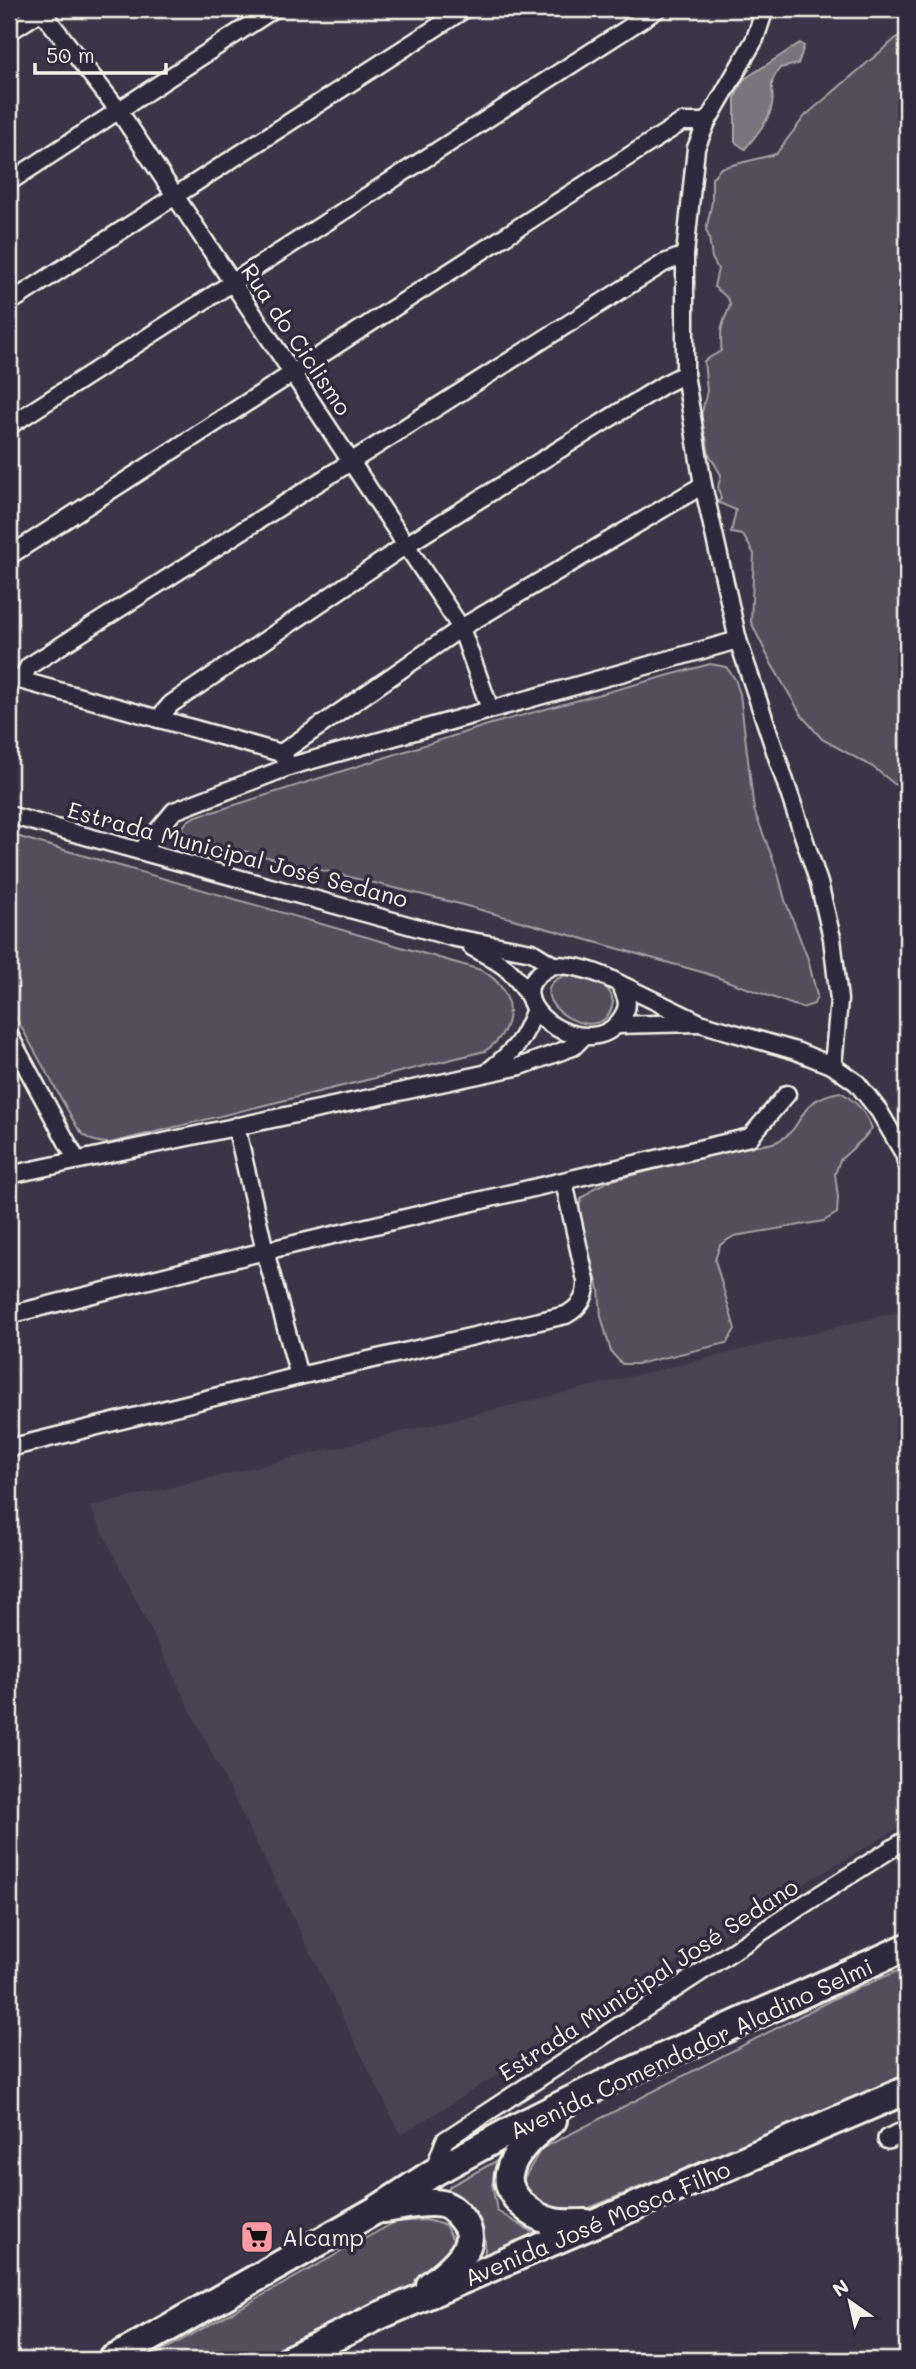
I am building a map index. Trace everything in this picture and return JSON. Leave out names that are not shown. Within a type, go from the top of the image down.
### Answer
[{"type":"main road","name":"Avenida Comendador Aladino Selmi","points":[[112,2360],[376,2210],[433,2173],[603,2084],[907,1947]]},
{"type":"main road","points":[[598,2222],[555,2222],[540,2217],[511,2191],[508,2175],[515,2160],[536,2133],[603,2084]]},
{"type":"main road","name":"Avenida José Mosca Filho","points":[[288,2360],[381,2315],[899,2096]]},
{"type":"main road","points":[[376,2210],[444,2204],[456,2212],[467,2225],[468,2242],[464,2253],[426,2288],[381,2315]]},
{"type":"street","points":[[9,182],[274,9]]},
{"type":"street","points":[[9,303],[465,9]]},
{"type":"street","points":[[9,426],[658,9]]},
{"type":"street","points":[[765,9],[755,39],[706,122],[696,148],[685,255],[685,374],[703,485],[738,640],[819,883],[832,938],[839,1000],[833,1066]]},
{"type":"street","points":[[9,32],[42,10]]},
{"type":"street","name":"Rua do Ciclismo","points":[[42,10],[119,111],[461,628],[490,709]]},
{"type":"street","points":[[9,556],[682,122],[706,122]]},
{"type":"street","points":[[15,679],[29,667],[351,461],[664,263],[685,255]]},
{"type":"street","points":[[158,719],[171,704],[406,545],[663,385],[685,374]]},
{"type":"street","points":[[286,760],[461,628],[703,485]]},
{"type":"street","points":[[141,851],[174,811],[286,760],[490,709],[738,640]]},
{"type":"street","points":[[15,679],[158,719],[286,760]]},
{"type":"street","name":"Estrada Municipal José Sedano","points":[[9,815],[455,938],[532,952],[552,965]]},
{"type":"street","name":"Estrada Municipal José Sedano","points":[[455,938],[504,964],[516,975],[532,1003]]},
{"type":"street","points":[[488,1072],[516,1049],[526,1031],[532,1003],[530,986],[537,975],[552,965],[578,967],[609,977],[700,1023],[796,1051],[833,1066],[856,1083],[879,1111],[904,1154],[907,1166]]},
{"type":"street","points":[[9,1175],[521,1066],[573,1047],[583,1038],[607,1032],[616,1025],[627,1010],[626,997],[620,984]]},
{"type":"street","points":[[532,1003],[553,1025],[566,1033],[583,1038]]},
{"type":"street","points":[[616,1025],[700,1023]]},
{"type":"street","points":[[9,1035],[76,1159]]},
{"type":"street","points":[[9,1315],[265,1251],[750,1137],[788,1094]]},
{"type":"street","points":[[236,1126],[265,1251],[299,1376]]},
{"type":"street","points":[[9,1448],[299,1376],[566,1315],[577,1309],[586,1291],[586,1281],[564,1182]]},
{"type":"street","name":"Estrada Municipal José Sedano","points":[[433,2173],[445,2140],[907,1839]]},
{"type":"street","points":[[888,2139],[907,2131]]},
{"type":"shaded area","points":[[907,29],[907,794],[873,767],[822,739],[802,716],[771,663],[751,622],[754,554],[743,535],[731,533],[736,510],[717,502],[721,499],[718,487],[721,475],[709,454],[706,437],[699,425],[707,391],[704,361],[721,351],[721,330],[730,305],[727,298],[714,287],[718,269],[712,258],[706,230],[712,202],[712,178],[721,168],[776,154],[805,116]]},
{"type":"shaded area","points":[[800,43],[804,46],[798,64],[780,68],[776,74],[772,83],[773,98],[768,117],[745,149],[735,142],[735,97],[743,80]]},
{"type":"shaded area","points":[[710,664],[726,667],[735,679],[740,694],[754,810],[808,959],[817,996],[814,1004],[802,1008],[705,973],[456,903],[190,838],[182,830],[187,822],[201,815],[491,724]]},
{"type":"shaded area","points":[[9,834],[481,970],[493,978],[507,998],[508,1021],[496,1042],[485,1051],[110,1143],[95,1141],[83,1135],[77,1127],[9,1005]]},
{"type":"shaded area","points":[[566,975],[596,981],[607,989],[613,1002],[606,1017],[594,1023],[580,1022],[566,1016],[554,1006],[549,995],[552,984]]},
{"type":"shaded area","points":[[840,1092],[859,1107],[872,1128],[840,1160],[835,1174],[837,1213],[824,1221],[734,1236],[720,1245],[715,1260],[735,1329],[727,1343],[637,1364],[622,1364],[611,1352],[601,1316],[599,1289],[578,1215],[581,1199],[594,1188],[609,1181],[741,1147],[774,1143],[793,1129],[815,1101]]},
{"type":"shaded area","points":[[907,1310],[907,1823],[794,1890],[401,2135],[90,1507]]},
{"type":"shaded area","points":[[907,1967],[907,2078],[584,2210],[564,2216],[527,2198],[522,2182],[541,2149],[837,1997]]},
{"type":"shaded area","points":[[502,2158],[492,2184],[497,2211],[540,2237],[484,2257],[484,2236],[477,2218],[465,2204],[447,2192],[450,2186]]},
{"type":"shaded area","points":[[426,2220],[445,2225],[455,2244],[440,2270],[370,2308],[264,2360],[146,2360],[395,2222]]},
{"type":"place","name":"Alcamp","points":[[257,2237]]}]
